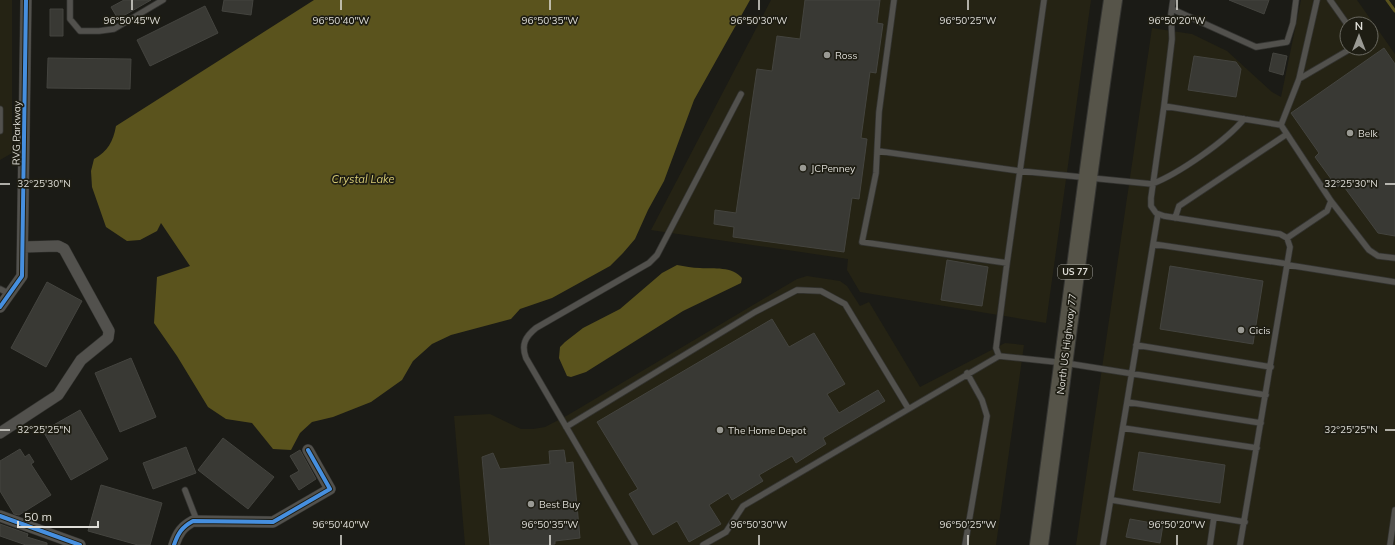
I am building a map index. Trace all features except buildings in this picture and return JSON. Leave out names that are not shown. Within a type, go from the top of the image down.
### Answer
[{"type":"main road","name":"North US Highway 77","points":[[1039,545],[1065,362],[1087,177],[1113,0]]},
{"type":"street","name":"RVG Parkway","points":[[0,307],[5,291],[22,276],[26,0]]},
{"type":"street","points":[[0,433],[58,395],[81,360],[108,338],[109,331],[106,322],[64,249],[58,246],[22,246]]},
{"type":"street","points":[[174,545],[178,533],[185,525],[197,521],[272,522],[330,490],[308,450]]},
{"type":"street","points":[[0,516],[80,545]]},
{"type":"lane","points":[[70,0],[70,19],[75,27],[80,31],[99,31],[114,29],[163,0]]},
{"type":"lane","points":[[894,0],[879,112],[878,151],[874,182],[862,242],[1007,263]]},
{"type":"lane","points":[[999,356],[996,348],[1044,0]]},
{"type":"lane","points":[[1173,0],[1172,39],[1164,106],[1152,184],[1151,206],[1158,214],[1175,218],[1280,234],[1287,238],[1290,246],[1271,367],[1240,545]]},
{"type":"lane","points":[[1172,9],[1256,47],[1287,42],[1293,23],[1296,0]]},
{"type":"lane","points":[[1281,125],[1299,79],[1317,0]]},
{"type":"lane","points":[[1330,0],[1341,16]]},
{"type":"lane","points":[[1299,79],[1339,56]]},
{"type":"lane","points":[[635,545],[526,358],[523,351],[524,341],[536,328],[649,263],[656,255],[741,94]]},
{"type":"lane","points":[[1164,106],[1281,125],[1331,201],[1370,250],[1378,256],[1395,258]]},
{"type":"lane","points":[[0,109],[0,131]]},
{"type":"lane","points":[[878,151],[1020,171],[1152,184],[1174,173],[1234,130],[1244,119]]},
{"type":"lane","points":[[1175,218],[1179,206],[1287,134]]},
{"type":"lane","points":[[1287,238],[1327,210],[1331,201]]},
{"type":"lane","points":[[1103,545],[1112,500],[1131,373],[1158,214]]},
{"type":"lane","points":[[1153,244],[1395,282]]},
{"type":"lane","points":[[566,427],[755,312],[797,290],[821,291],[844,304],[908,408]]},
{"type":"lane","points":[[1136,345],[1271,367]]},
{"type":"lane","points":[[703,545],[726,532],[742,506],[966,373],[999,356],[1065,362],[1266,395]]},
{"type":"lane","points":[[965,545],[986,416],[982,400],[966,373]]},
{"type":"lane","points":[[1127,402],[1261,423]]},
{"type":"lane","points":[[1123,428],[1257,448]]},
{"type":"lane","points":[[185,490],[197,521]]},
{"type":"lane","points":[[1112,500],[1245,522]]},
{"type":"lane","points":[[1390,545],[1395,510]]},
{"type":"lane","points":[[1210,545],[1214,517]]},
{"type":"shaded area","points":[[0,0],[12,0],[12,153],[0,160]]},
{"type":"shaded area","points":[[771,0],[1091,0],[1046,323],[860,292],[847,270],[848,259],[651,230]]},
{"type":"shaded area","points":[[1301,0],[1357,0],[1368,16],[1339,16],[1339,56],[1379,56],[1379,31],[1395,54],[1395,545],[1076,545],[1152,28],[1192,34],[1227,51],[1272,92],[1281,97]]},
{"type":"shaded area","points":[[807,276],[840,281],[847,286],[860,306],[869,302],[920,387],[1005,343],[1024,345],[996,545],[465,545],[454,416],[490,414],[521,429],[545,427],[568,415],[797,279]]},
{"type":"water","name":"Crystal Lake","points":[[314,0],[750,0],[694,100],[664,181],[648,210],[635,239],[610,266],[552,298],[520,309],[511,319],[451,335],[432,344],[413,361],[402,380],[371,402],[333,417],[312,422],[300,433],[291,450],[273,449],[252,423],[226,419],[208,407],[177,356],[154,323],[157,277],[190,266],[161,223],[157,231],[140,240],[127,241],[106,227],[92,187],[91,171],[94,159],[103,153],[109,146],[116,126]]},
{"type":"water","points":[[677,265],[694,268],[717,268],[728,270],[738,274],[742,278],[741,283],[683,311],[586,372],[571,377],[567,376],[559,358],[560,347],[583,328],[620,309],[662,273]]},
{"type":"waterway","points":[[1387,0],[1395,11]]},
{"type":"cycle path","points":[[0,307],[22,276],[26,0]]},
{"type":"cycle path","points":[[174,545],[181,531],[193,521],[273,522],[330,489],[308,450]]},
{"type":"cycle path","points":[[0,516],[80,545]]},
{"type":"place","name":"Ross","points":[[827,55]]},
{"type":"place","name":"Belk","points":[[1350,133]]},
{"type":"place","name":"JCPenney","points":[[803,168]]},
{"type":"place","name":"Cicis","points":[[1241,330]]},
{"type":"place","name":"The Home Depot","points":[[720,430]]},
{"type":"place","name":"Best Buy","points":[[531,504]]}]
